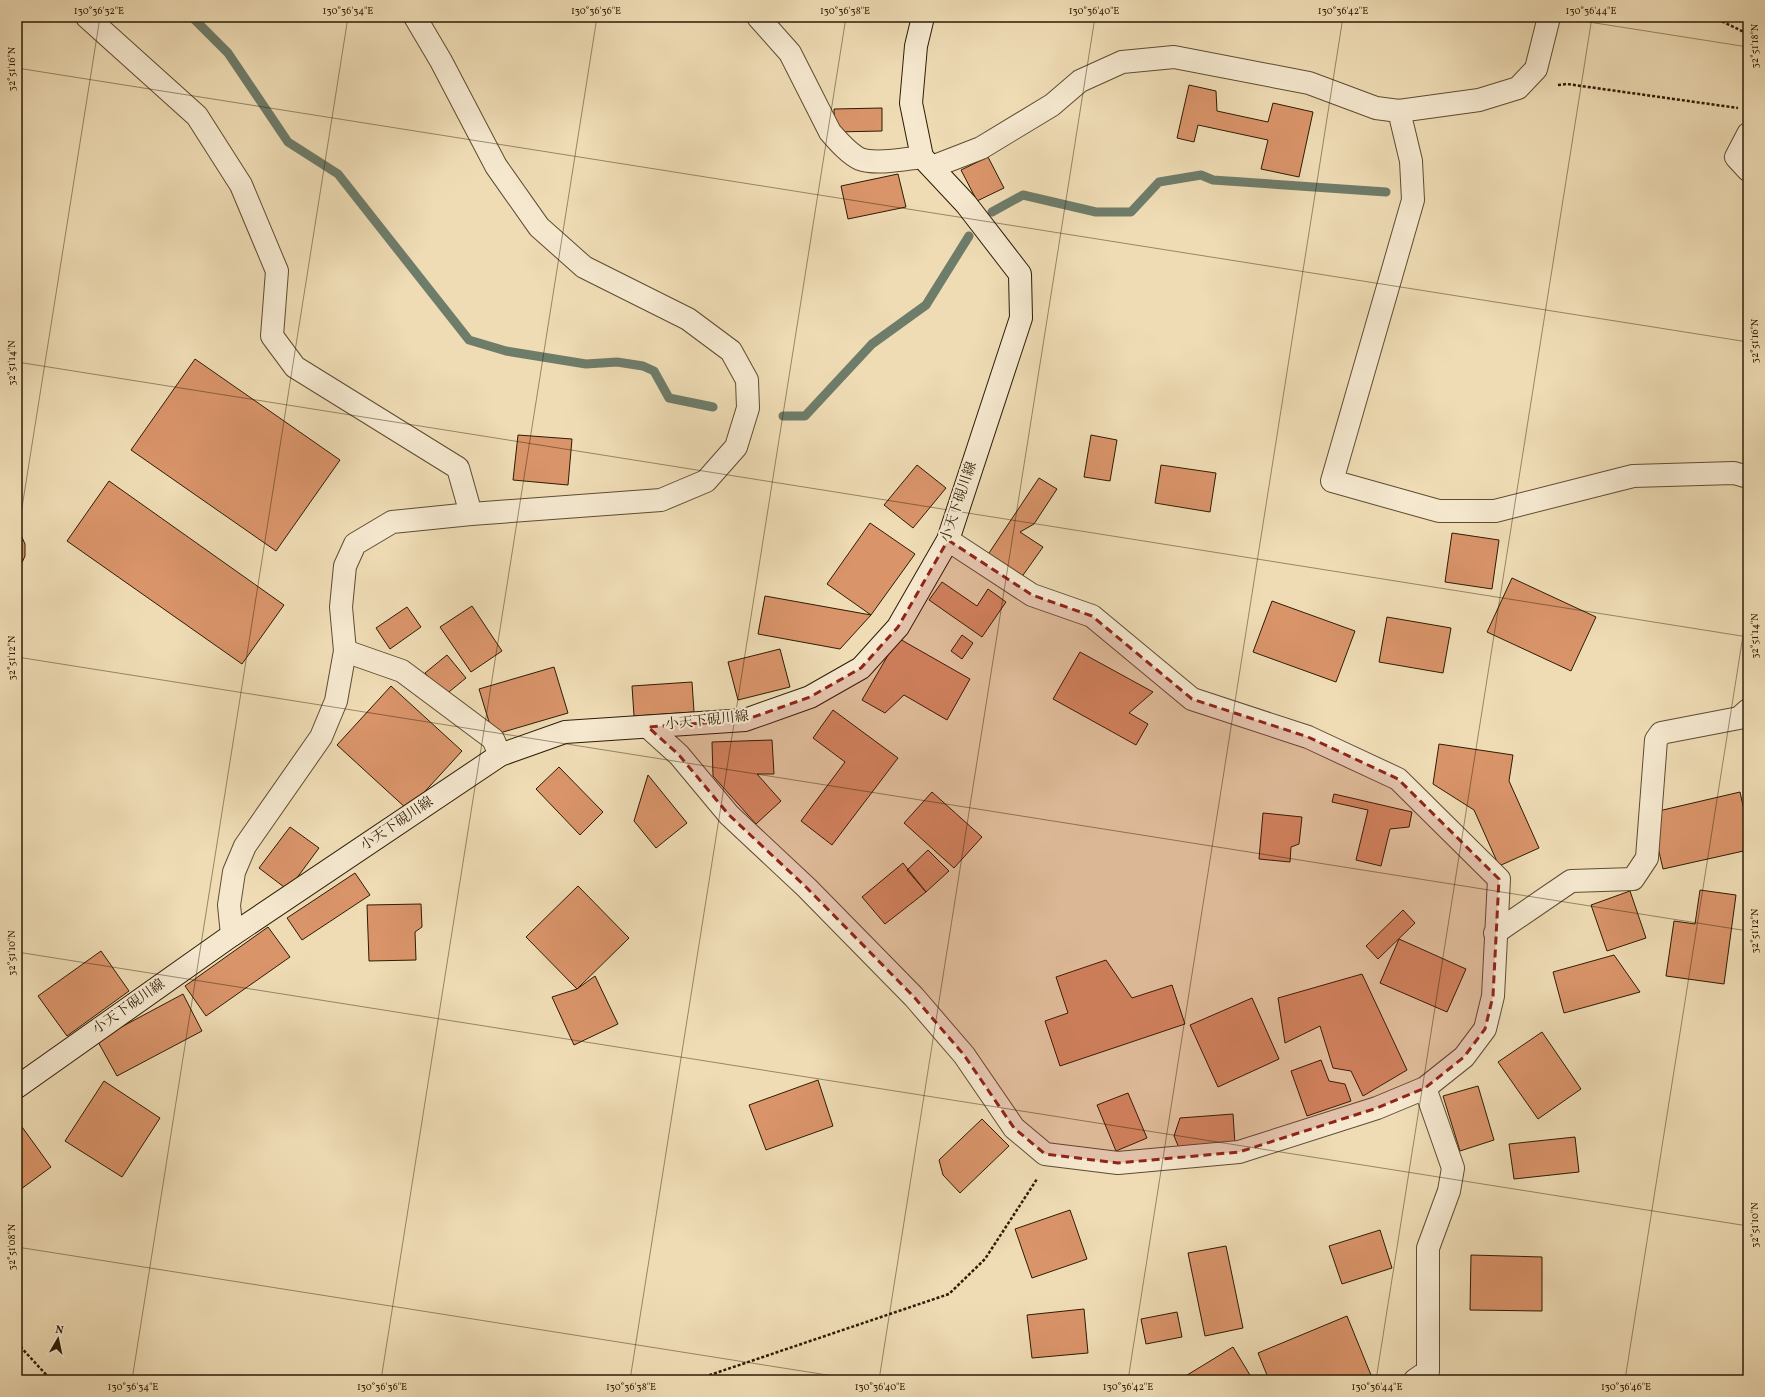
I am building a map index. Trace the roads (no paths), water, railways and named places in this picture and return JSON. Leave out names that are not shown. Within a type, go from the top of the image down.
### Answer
[{"type":"street","points":[[87,17],[197,116],[241,185],[277,272],[272,336],[295,367],[458,468],[471,514]]},
{"type":"street","points":[[232,935],[228,905],[234,872],[246,846],[321,737],[336,702],[346,650],[341,607],[344,566],[355,544],[392,522],[471,514],[661,500],[706,481],[736,447],[748,408],[747,380],[731,351],[688,319],[584,267],[539,227],[496,166],[441,61],[415,17]]},
{"type":"street","points":[[758,17],[790,53],[830,132],[838,142],[859,158],[871,161],[927,162],[981,148],[1052,105],[1080,81],[1122,62],[1174,57],[1309,83],[1376,108],[1400,111],[1479,100],[1518,88],[1536,69],[1549,17]]},
{"type":"street","points":[[923,17],[916,46],[911,103],[927,162]]},
{"type":"street","points":[[1400,111],[1411,161],[1413,200],[1332,481],[1439,511],[1495,511],[1633,476],[1734,473],[1748,477]]},
{"type":"street","points":[[1748,134],[1736,157],[1748,170]]},
{"type":"street","name":"小天下硯川線","points":[[17,1087],[232,935],[500,754],[565,732],[745,720],[810,696],[861,668],[898,627],[948,540],[1021,318],[1020,274],[966,204],[927,162]]},
{"type":"street","points":[[648,726],[679,755],[729,815],[807,888],[914,997],[964,1055],[1014,1128],[1045,1154],[1118,1163],[1239,1152],[1377,1108],[1425,1088],[1464,1057],[1485,1029],[1493,996],[1498,879],[1398,778],[1308,737],[1192,699],[1092,616],[1032,595],[948,540]]},
{"type":"street","points":[[346,650],[402,671],[493,739],[500,754]]},
{"type":"street","points":[[1495,933],[1571,881],[1632,879],[1647,858],[1656,740],[1662,733],[1739,718],[1748,710]]},
{"type":"street","points":[[1415,1380],[1428,1371],[1428,1248],[1449,1191],[1453,1168],[1425,1088]]},
{"type":"waterway","points":[[192,17],[228,53],[288,142],[338,174],[469,340],[506,351],[586,364],[617,362],[643,366],[654,371],[669,398],[713,407]]},
{"type":"waterway","points":[[992,212],[1023,195],[1096,212],[1131,212],[1159,182],[1201,175],[1213,180],[1386,192]]},
{"type":"waterway","points":[[783,416],[805,416],[872,344],[926,305],[969,236]]}]
